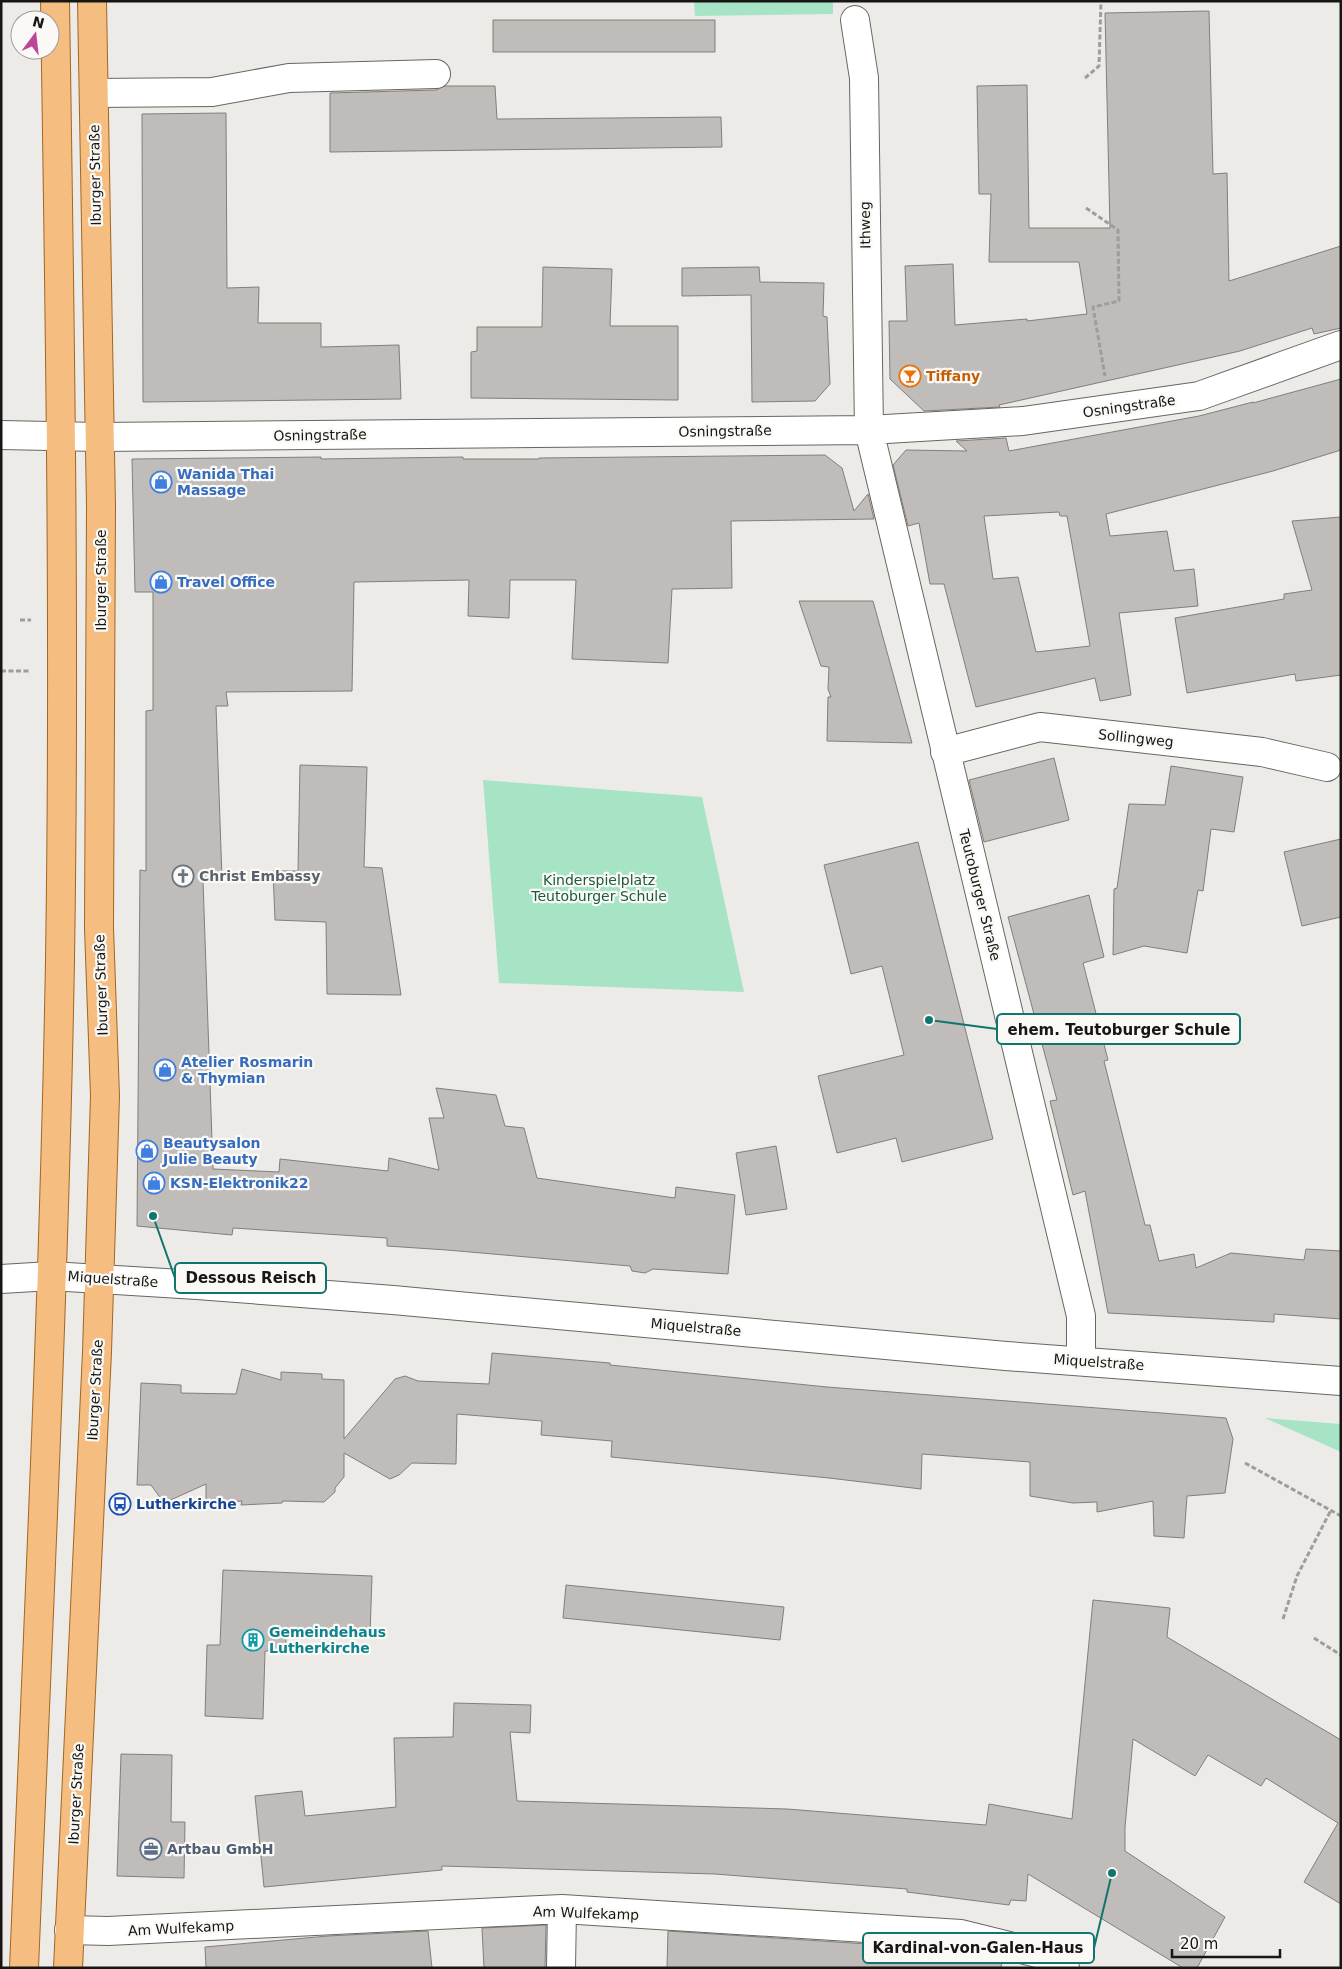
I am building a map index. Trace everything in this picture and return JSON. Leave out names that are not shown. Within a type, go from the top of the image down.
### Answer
[{"type":"main road","points":[[24,1968],[51,1276],[60,962],[61,437],[55,1]]},
{"type":"main road","name":"Iburger Straße","points":[[68,1968],[100,1278],[105,1096],[99,928],[101,506],[92,1]]},
{"type":"street","name":"Ithweg","points":[[854,20],[864,78],[869,430]]},
{"type":"street","points":[[94,93],[212,92],[288,78],[436,74]]},
{"type":"street","name":"Osningstraße","points":[[1,435],[99,437],[869,430],[1023,421],[1199,396],[1341,345]]},
{"type":"street","name":"Teutoburger Straße","points":[[869,430],[1081,1316],[1081,1361]]},
{"type":"street","name":"Sollingweg","points":[[945,752],[1040,727],[1262,752],[1328,766]]},
{"type":"street","name":"Miquelstraße","points":[[1,1279],[51,1276],[100,1278],[393,1300],[1081,1361],[1341,1381]]},
{"type":"street","points":[[561,1968],[562,1909]]},
{"type":"street","name":"Am Wulfekamp","points":[[70,1930],[108,1931],[562,1909],[961,1934],[1044,1955],[1066,1968]]},
{"type":"path","points":[[1085,78],[1099,66],[1101,1]]},
{"type":"path","points":[[1086,208],[1118,230],[1119,301],[1093,307],[1111,408]]},
{"type":"path","points":[[20,620],[31,620]]},
{"type":"path","points":[[1246,1463],[1341,1516]]},
{"type":"path","points":[[1283,1619],[1298,1576],[1331,1510]]},
{"type":"path","points":[[1314,1638],[1341,1655]]},
{"type":"green space","points":[[694,1],[833,1],[833,14],[695,16]]},
{"type":"green space","name":"Kinderspielplatz Teutoburger Schule","points":[[483,780],[702,797],[744,992],[499,983]]},
{"type":"green space","points":[[1265,1418],[1341,1424],[1341,1452]]},
{"type":"building","points":[[1209,11],[1213,174],[1227,173],[1229,281],[1341,246],[1341,328],[1314,334],[1312,328],[1240,351],[999,405],[1000,407],[924,411],[890,379],[889,321],[907,321],[905,266],[953,264],[955,325],[1027,319],[1027,321],[1087,314],[1079,262],[989,262],[991,194],[979,194],[977,86],[1027,85],[1029,228],[1110,228],[1105,13]]},
{"type":"building","points":[[493,20],[715,20],[715,52],[493,52]]},
{"type":"building","points":[[445,86],[495,86],[497,119],[721,117],[722,147],[330,152],[330,93],[436,90]]},
{"type":"building","points":[[226,113],[227,288],[259,287],[258,323],[321,323],[321,347],[399,345],[401,399],[143,402],[142,114]]},
{"type":"building","points":[[543,267],[612,269],[610,326],[678,326],[678,400],[471,398],[471,352],[477,351],[477,327],[542,327]]},
{"type":"building","points":[[759,267],[760,282],[824,283],[823,316],[827,317],[830,384],[815,401],[752,402],[751,295],[682,296],[682,268]]},
{"type":"building","points":[[1341,379],[1341,450],[1273,471],[1106,514],[1110,536],[1167,531],[1174,571],[1194,569],[1198,606],[1119,613],[1131,695],[1100,701],[1095,678],[976,707],[944,584],[930,584],[919,523],[908,526],[893,465],[906,450],[967,451],[956,441],[1006,438],[1009,451],[1199,416]],"holes":[[[1059,512],[1060,516],[1067,516],[1090,646],[1036,652],[1018,577],[993,579],[984,516]]]},
{"type":"building","points":[[825,455],[842,468],[854,511],[868,494],[874,519],[731,521],[732,588],[672,589],[668,663],[572,659],[576,580],[510,580],[509,618],[468,616],[469,580],[354,582],[352,691],[226,692],[228,706],[216,706],[222,879],[203,881],[213,1169],[279,1172],[280,1159],[388,1171],[389,1158],[439,1170],[429,1118],[444,1118],[436,1088],[496,1095],[505,1126],[524,1128],[537,1178],[675,1198],[676,1187],[735,1195],[728,1274],[653,1269],[645,1273],[632,1271],[630,1266],[387,1246],[387,1238],[233,1228],[232,1235],[137,1226],[140,870],[146,871],[146,711],[153,710],[153,592],[135,592],[132,459],[463,457],[463,459],[539,459]]},
{"type":"building","points":[[1341,517],[1341,675],[1296,681],[1295,674],[1187,693],[1175,618],[1284,599],[1284,594],[1312,590],[1292,521]]},
{"type":"building","points":[[799,601],[873,601],[912,743],[827,741],[828,697],[831,697],[828,689],[829,667],[821,666]]},
{"type":"building","points":[[1054,758],[1069,820],[984,842],[969,780]]},
{"type":"building","points":[[300,765],[367,767],[364,867],[382,868],[401,995],[327,994],[326,922],[275,920],[273,871],[298,871]]},
{"type":"building","points":[[1171,766],[1243,777],[1234,832],[1211,829],[1203,891],[1198,890],[1187,953],[1144,946],[1113,955],[1114,889],[1117,888],[1129,804],[1165,805]]},
{"type":"building","points":[[1341,839],[1341,917],[1302,926],[1284,852]]},
{"type":"building","points":[[918,842],[993,1139],[902,1162],[896,1138],[837,1153],[818,1076],[904,1055],[882,966],[851,974],[824,865]]},
{"type":"building","points":[[1089,895],[1104,957],[1083,963],[1108,1060],[1104,1061],[1145,1225],[1150,1225],[1159,1261],[1194,1254],[1196,1268],[1231,1253],[1304,1260],[1306,1249],[1341,1251],[1341,1319],[1274,1314],[1274,1322],[1108,1313],[1085,1191],[1073,1195],[1050,1101],[1057,1100],[1008,917]]},
{"type":"building","points":[[776,1146],[787,1209],[746,1215],[736,1153]]},
{"type":"building","points":[[492,1353],[610,1363],[610,1365],[827,1387],[1226,1418],[1233,1439],[1225,1493],[1187,1496],[1184,1538],[1154,1536],[1153,1501],[1097,1512],[1097,1502],[1073,1503],[1030,1496],[1030,1462],[922,1454],[921,1489],[611,1457],[612,1441],[541,1435],[542,1421],[457,1414],[456,1464],[412,1463],[399,1475],[390,1479],[344,1453],[344,1477],[335,1488],[335,1492],[324,1502],[283,1501],[282,1503],[241,1505],[242,1501],[206,1504],[206,1484],[164,1503],[151,1485],[137,1485],[141,1383],[181,1385],[181,1393],[236,1394],[242,1369],[281,1380],[281,1372],[322,1374],[322,1379],[344,1380],[344,1439],[395,1379],[405,1376],[418,1381],[489,1384]]},
{"type":"building","name":"Gemeindehaus Lutherkirche","points":[[223,1570],[372,1576],[370,1635],[286,1632],[286,1651],[265,1651],[263,1719],[205,1716],[207,1645],[220,1645]]},
{"type":"building","points":[[566,1585],[784,1607],[780,1640],[563,1618]]},
{"type":"building","points":[[1093,1600],[1170,1608],[1167,1637],[1341,1740],[1341,1904],[1304,1882],[1338,1823],[1266,1778],[1261,1786],[1208,1755],[1195,1776],[1133,1739],[1125,1827],[1125,1851],[1225,1917],[1197,1968],[1183,1968],[1028,1874],[1026,1901],[1011,1900],[1009,1905],[907,1892],[907,1889],[715,1874],[442,1866],[442,1870],[264,1887],[255,1796],[302,1791],[305,1816],[396,1807],[394,1738],[453,1737],[454,1703],[531,1705],[530,1733],[510,1732],[517,1801],[787,1809],[986,1825],[989,1804],[1072,1819]]},
{"type":"building","points":[[121,1754],[172,1755],[171,1822],[185,1822],[184,1878],[117,1876]]},
{"type":"building","points":[[546,1925],[545,1968],[484,1968],[482,1928]]},
{"type":"building","points":[[428,1931],[432,1968],[206,1968],[205,1947],[328,1936]]},
{"type":"building","points":[[668,1931],[959,1950],[1002,1960],[1001,1968],[667,1968]]},
{"type":"place","name":"Tiffany","points":[[910,376]]},
{"type":"place","name":"Wanida Thai Massage","points":[[161,482]]},
{"type":"place","name":"Travel Office","points":[[161,582]]},
{"type":"place","name":"Christ Embassy","points":[[183,876]]},
{"type":"place","name":"ehem. Teutoburger Schule","points":[[929,1020]]},
{"type":"place","name":"Atelier Rosmarin & Thymian","points":[[165,1070]]},
{"type":"place","name":"Beautysalon Julie Beauty","points":[[147,1151]]},
{"type":"place","name":"KSN-Elektronik22","points":[[154,1183]]},
{"type":"place","name":"Dessous Reisch","points":[[153,1216]]},
{"type":"place","name":"Lutherkirche","points":[[120,1504]]},
{"type":"place","name":"Gemeindehaus Lutherkirche","points":[[253,1640]]},
{"type":"place","name":"Artbau GmbH","points":[[151,1849]]},
{"type":"place","name":"Kardinal-von-Galen-Haus","points":[[1112,1873]]}]
